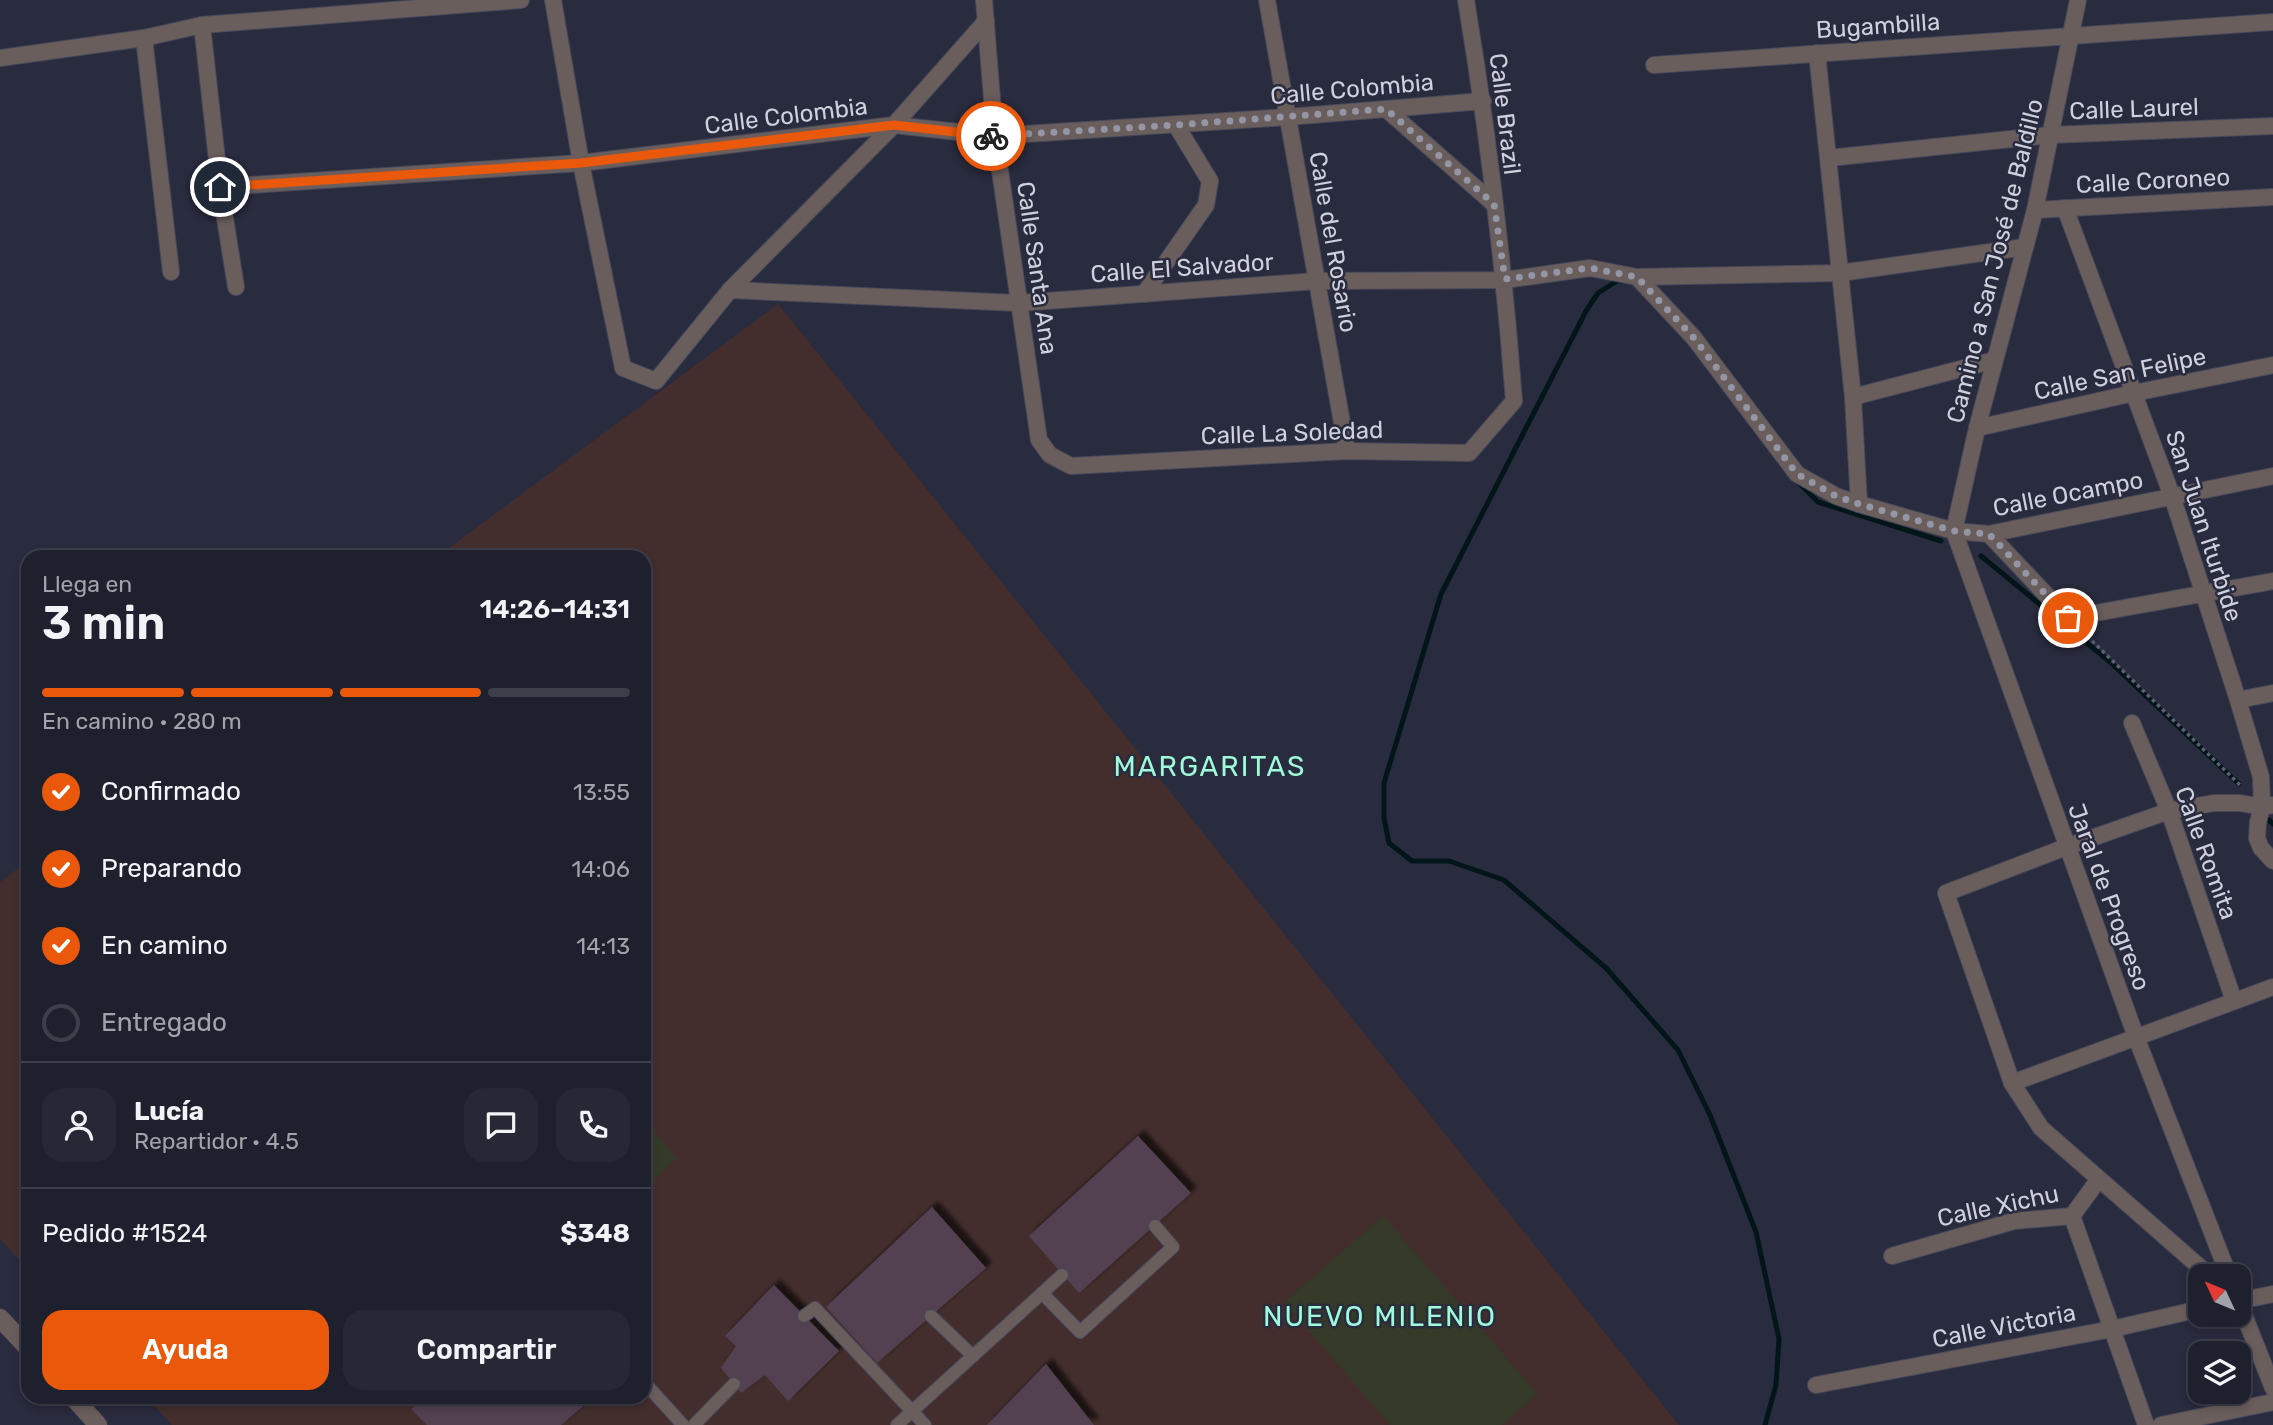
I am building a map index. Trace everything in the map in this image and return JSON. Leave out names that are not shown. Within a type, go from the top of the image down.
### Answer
[{"type":"street","points":[[0,58],[144,38],[202,25],[375,6],[521,0]]},
{"type":"street","points":[[553,0],[581,163],[623,368],[656,381],[730,290],[894,125],[986,21]]},
{"type":"street","name":"Calle Santa Ana","points":[[984,0],[995,136],[1040,440],[1050,455]]},
{"type":"street","name":"Calle del Rosario","points":[[1267,0],[1347,451]]},
{"type":"street","name":"Calle Brazil","points":[[1466,0],[1483,101],[1505,279],[1514,401]]},
{"type":"street","name":"Camino a San José de Baldillo","points":[[1954,531],[1995,360],[2035,211],[2078,0]]},
{"type":"street","name":"Bugambilla","points":[[1654,65],[2273,22]]},
{"type":"street","points":[[202,25],[220,187],[236,287]]},
{"type":"street","points":[[144,38],[171,272]]},
{"type":"street","points":[[1817,53],[1853,397],[1859,504]]},
{"type":"street","name":"Calle Colombia","points":[[220,187],[581,163],[894,125],[995,136],[1483,101]]},
{"type":"street","points":[[1386,109],[1494,204]]},
{"type":"street","points":[[1144,293],[1206,205],[1210,181],[1176,125]]},
{"type":"street","name":"Calle Laurel","points":[[1829,158],[2050,135],[2273,126]]},
{"type":"street","name":"Calle Coroneo","points":[[2035,211],[2273,197]]},
{"type":"street","name":"San Juan Iturbide","points":[[2065,208],[2172,496],[2238,700],[2270,810],[2258,822],[2258,838],[2261,848],[2273,861]]},
{"type":"street","name":"Calle El Salvador","points":[[730,290],[1020,303],[1316,281],[1505,279],[1590,268],[1637,277],[1840,273],[2025,247]]},
{"type":"street","name":"Calle Ocampo","points":[[1637,277],[1694,338],[1797,474],[1836,496],[1859,504],[1954,531],[1989,534],[2273,476]]},
{"type":"street","points":[[1853,397],[1995,360]]},
{"type":"street","name":"Calle San Felipe","points":[[1978,428],[2273,365]]},
{"type":"street","name":"Calle La Soledad","points":[[1050,455],[1071,466],[1347,451],[1469,453],[1514,401]]},
{"type":"street","name":"Jaral de Progreso","points":[[1954,531],[2136,1037],[2224,1264]]},
{"type":"street","points":[[1989,534],[2068,618],[2273,581]]},
{"type":"street","points":[[2238,700],[2273,693]]},
{"type":"street","name":"Calle Romita","points":[[2132,723],[2169,811],[2234,1001]]},
{"type":"street","points":[[2196,1264],[2041,1128],[2012,1083],[1946,892],[2066,846],[2169,811],[2214,803],[2240,803],[2270,810]]},
{"type":"street","points":[[2012,1083],[2273,987]]},
{"type":"street","name":"Calle Xichu","points":[[1892,1256],[2014,1221],[2072,1216],[2099,1179]]},
{"type":"street","points":[[2072,1216],[2146,1425]]},
{"type":"street","points":[[1042,1293],[1080,1332],[1173,1247],[1155,1226]]},
{"type":"street","points":[[897,1425],[1062,1275]]},
{"type":"street","points":[[2251,1298],[2273,1294]]},
{"type":"street","points":[[804,1316],[815,1308],[926,1425]]},
{"type":"street","name":"Calle Victoria","points":[[1816,1385],[2112,1329],[2188,1312]]},
{"type":"street","points":[[931,1315],[973,1356]]},
{"type":"street","points":[[0,1318],[21,1340]]},
{"type":"street","points":[[2249,1327],[2273,1388]]},
{"type":"street","points":[[694,1425],[734,1384]]},
{"type":"street","points":[[651,1390],[683,1425]]},
{"type":"street","points":[[2161,1425],[2273,1402]]},
{"type":"street","points":[[79,1404],[98,1425]]},
{"type":"path","points":[[2068,618],[2270,810]]},
{"type":"shaded area","points":[[778,304],[1679,1425],[172,1425],[152,1404],[651,1404],[651,550],[446,550]]},
{"type":"shaded area","points":[[21,866],[21,1262],[0,1239],[0,882]]},
{"type":"green space","points":[[651,1129],[677,1158],[651,1182]]},
{"type":"green space","points":[[1383,1216],[1538,1394],[1502,1425],[1390,1425],[1284,1302]]},
{"type":"building","points":[[1138,1136],[1191,1193],[1079,1293],[1029,1236]]},
{"type":"building","points":[[932,1207],[986,1268],[877,1363],[826,1307]]},
{"type":"building","points":[[774,1285],[839,1351],[788,1401],[765,1375],[741,1393],[721,1368],[736,1346],[725,1336]]},
{"type":"building","points":[[1046,1364],[1094,1425],[987,1425]]},
{"type":"building","points":[[418,1404],[586,1404],[561,1425],[427,1425],[411,1409]]},
{"type":"waterway","points":[[1623,281],[1617,281],[1598,293],[1586,311],[1441,594],[1384,783],[1384,818],[1389,843],[1412,861],[1449,861],[1504,880],[1606,968],[1678,1050],[1710,1115],[1756,1232],[1779,1339],[1776,1385],[1765,1425]]},
{"type":"waterway","points":[[1797,481],[1818,502],[1941,541]]},
{"type":"waterway","points":[[1981,556],[2110,662],[2239,784]]},
{"type":"waterway","points":[[2269,820],[2273,824]]},
{"type":"way so far","points":[[991,136],[1386,109],[1494,204],[1505,279],[1590,268],[1637,277],[1694,338],[1797,474],[1836,496],[1859,504],[1954,531],[1989,534],[2068,618]]},
{"type":"district","name":"MARGARITAS","points":[[1210,766]]},
{"type":"district","name":"NUEVO MILENIO","points":[[1380,1316]]},
{"type":"route","points":[[220,187],[581,163],[894,125],[991,136]]}]
